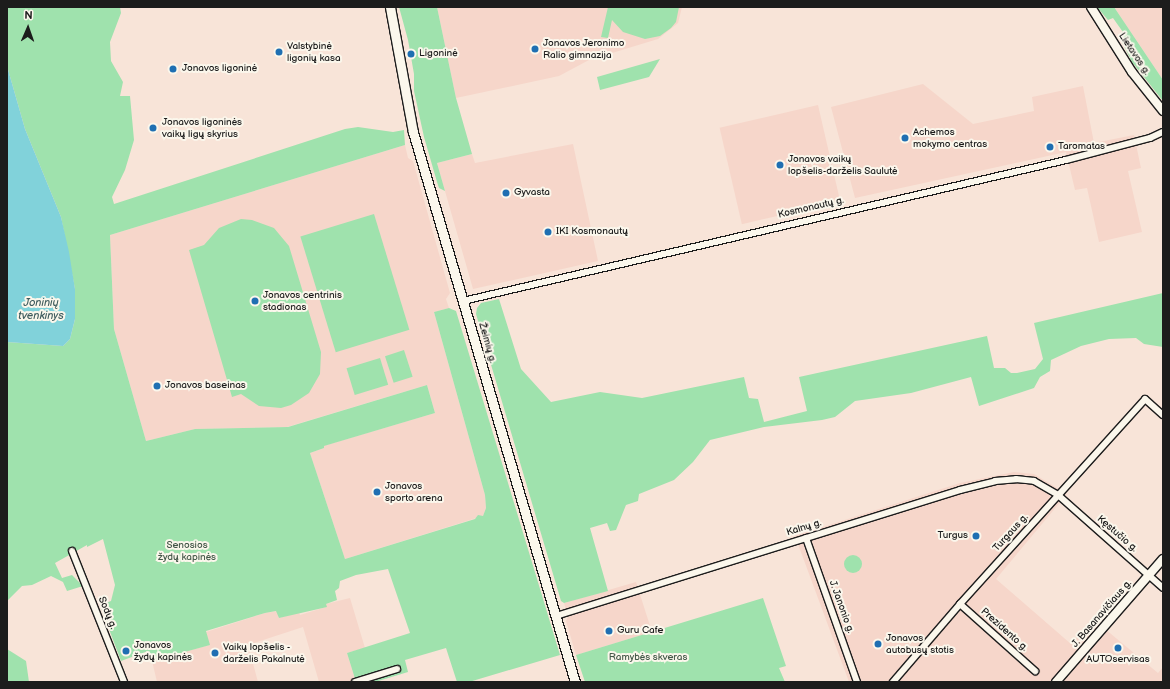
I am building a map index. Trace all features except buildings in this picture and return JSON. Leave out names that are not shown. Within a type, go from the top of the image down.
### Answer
[{"type":"main road","name":"Žeimių g.","points":[[390,7],[410,121],[575,682]]},
{"type":"main road","name":"Lietavos g.","points":[[1090,7],[1132,72],[1163,111]]},
{"type":"main road","name":"J. Basanavičiaus g.","points":[[1056,682],[1163,559]]},
{"type":"street","name":"Kosmonautų g.","points":[[463,301],[1066,160],[1150,138],[1163,132]]},
{"type":"street","name":"Turgaus g.","points":[[894,682],[960,604],[1145,399],[1163,415]]},
{"type":"street","name":"Kalnų g.","points":[[556,616],[995,481],[1016,479],[1034,481],[1058,495]]},
{"type":"street","name":"Kęstučio g.","points":[[1058,495],[1163,588]]},
{"type":"street","name":"J. Janonio g.","points":[[806,538],[857,682]]},
{"type":"street","name":"Sodų g.","points":[[72,551],[124,682]]},
{"type":"street","name":"Prezidento g.","points":[[960,604],[1035,671]]},
{"type":"street","points":[[355,682],[397,669]]},
{"type":"shaded area","name":"Jonavos Jeronimo Ralio gimnazija","points":[[437,7],[682,7],[678,23],[658,39],[589,60],[559,76],[456,98]]},
{"type":"shaded area","points":[[1114,7],[1163,7],[1163,80]]},
{"type":"shaded area","points":[[923,84],[973,124],[1034,111],[1032,97],[1083,86],[1094,143],[1134,135],[1141,168],[1128,171],[1142,232],[1099,242],[1087,188],[1075,190],[1066,152],[855,198],[831,107]]},
{"type":"shaded area","name":"Jonavos vaikų lopšelis-darželis Saulutė","points":[[818,105],[840,201],[742,224],[720,128]]},
{"type":"shaded area","points":[[573,144],[598,261],[473,289],[437,163],[472,154],[475,163]]},
{"type":"shaded area","points":[[405,145],[408,158],[413,161],[450,293],[446,299],[449,308],[434,312],[485,495],[486,508],[483,516],[345,559],[310,453],[324,448],[323,446],[435,413],[427,385],[287,427],[195,429],[146,441],[114,329],[110,235]]},
{"type":"shaded area","points":[[1014,472],[1034,474],[1067,494],[996,579],[1071,644],[1093,619],[1158,673],[1163,667],[1163,682],[849,682],[795,536],[960,483]]},
{"type":"shaded area","points":[[636,582],[652,632],[576,655],[566,621],[568,617],[564,603]]},
{"type":"shaded area","points":[[350,598],[365,648],[347,653],[356,682],[319,682],[303,627],[248,645],[258,682],[157,682],[152,661],[209,645],[206,632],[265,613],[277,611],[279,618],[299,612],[300,615],[326,607],[326,604]]},
{"type":"green space","name":"Senosios žydų kapinės","points":[[7,7],[120,7],[121,13],[110,42],[111,61],[123,82],[120,96],[130,96],[134,140],[125,170],[112,197],[114,204],[345,129],[358,127],[393,132],[404,130],[405,145],[110,235],[114,329],[146,441],[195,429],[288,427],[427,385],[435,413],[324,446],[324,448],[310,453],[345,559],[475,519],[478,515],[483,516],[486,508],[485,495],[434,312],[449,308],[456,311],[560,655],[469,682],[457,682],[446,648],[405,660],[408,672],[375,682],[356,682],[347,653],[410,633],[388,569],[356,575],[340,581],[339,588],[335,591],[337,600],[326,604],[327,607],[279,618],[276,611],[265,613],[206,631],[210,645],[152,661],[148,651],[121,661],[100,605],[111,601],[115,585],[103,539],[87,547],[87,545],[55,563],[62,578],[72,575],[83,586],[67,591],[63,582],[51,576],[32,585],[22,586],[7,601],[7,342],[63,346],[70,339],[75,319],[75,289],[61,217],[25,129],[7,66]]},
{"type":"green space","points":[[399,7],[437,7],[456,98],[472,154],[437,163],[445,191],[439,188],[424,137],[414,91],[414,74],[408,40]]},
{"type":"green space","points":[[608,7],[679,7],[676,22],[671,28],[660,36],[645,39],[623,32],[612,20],[608,38],[601,37]]},
{"type":"green space","points":[[1097,7],[1114,7],[1163,80],[1163,101],[1132,62],[1120,38],[1125,35],[1113,18],[1108,20]]},
{"type":"green space","points":[[660,59],[649,77],[600,90],[597,77]]},
{"type":"green space","points":[[374,214],[409,330],[336,352],[300,237]]},
{"type":"green space","name":"Jonavos centrinis stadionas","points":[[241,219],[252,220],[274,228],[289,246],[321,352],[320,374],[309,393],[291,405],[281,408],[259,406],[241,394],[232,397],[189,250],[204,245],[219,228]]},
{"type":"green space","points":[[1163,293],[1163,347],[1144,344],[1136,338],[1109,339],[1081,346],[1051,360],[1050,371],[1040,377],[1034,388],[979,406],[971,377],[911,393],[855,401],[835,417],[764,427],[710,440],[693,462],[674,480],[639,494],[638,501],[626,505],[616,530],[610,531],[607,523],[590,528],[608,591],[564,603],[561,601],[476,314],[477,308],[481,303],[499,299],[521,369],[551,402],[600,392],[642,398],[744,377],[749,398],[758,399],[764,422],[807,411],[799,377],[987,336],[994,368],[1005,368],[1011,373],[1035,369],[1043,359],[1034,323]]},
{"type":"green space","points":[[404,350],[413,377],[394,383],[385,356]]},
{"type":"green space","points":[[380,358],[388,385],[355,395],[347,368]]},
{"type":"green space","points":[[853,555],[859,558],[862,564],[859,570],[853,573],[847,570],[844,564],[847,558]]},
{"type":"green space","name":"Ramybės skveras","points":[[763,598],[786,666],[779,668],[785,682],[585,682],[576,655]]},
{"type":"green space","points":[[7,649],[26,661],[29,682],[7,682]]},
{"type":"water","name":"Joninių tvenkinys","points":[[7,66],[25,129],[61,217],[69,252],[75,289],[75,319],[70,339],[63,346],[7,342]]},
{"type":"place","name":"Jonavos Jeronimo Ralio gimnazija","points":[[535,49]]},
{"type":"place","name":"Valstybinė ligonių kasa","points":[[279,52]]},
{"type":"place","name":"Ligoninė","points":[[411,54]]},
{"type":"place","name":"Jonavos ligoninė","points":[[173,69]]},
{"type":"place","name":"Jonavos ligoninės vaikų ligų skyrius","points":[[153,128]]},
{"type":"place","name":"Achemos mokymo centras","points":[[905,138]]},
{"type":"place","name":"Taromatas","points":[[1050,147]]},
{"type":"place","name":"Jonavos vaikų lopšelis-darželis Saulutė","points":[[780,165]]},
{"type":"place","name":"Gyvasta","points":[[506,193]]},
{"type":"place","name":"IKI Kosmonautų","points":[[548,232]]},
{"type":"place","name":"Jonavos centrinis stadionas","points":[[255,301]]},
{"type":"place","name":"Jonavos baseinas","points":[[157,386]]},
{"type":"place","name":"Jonavos sporto arena","points":[[377,492]]},
{"type":"place","name":"Turgus","points":[[976,536]]},
{"type":"place","name":"Guru Cafe","points":[[609,631]]},
{"type":"place","name":"Jonavos autobusų stotis","points":[[878,644]]},
{"type":"place","name":"AUTOservisas","points":[[1118,648]]},
{"type":"place","name":"Jonavos žydų kapinės","points":[[126,651]]},
{"type":"place","name":"Vaikų lopšelis - darželis Pakalnutė","points":[[215,653]]}]
